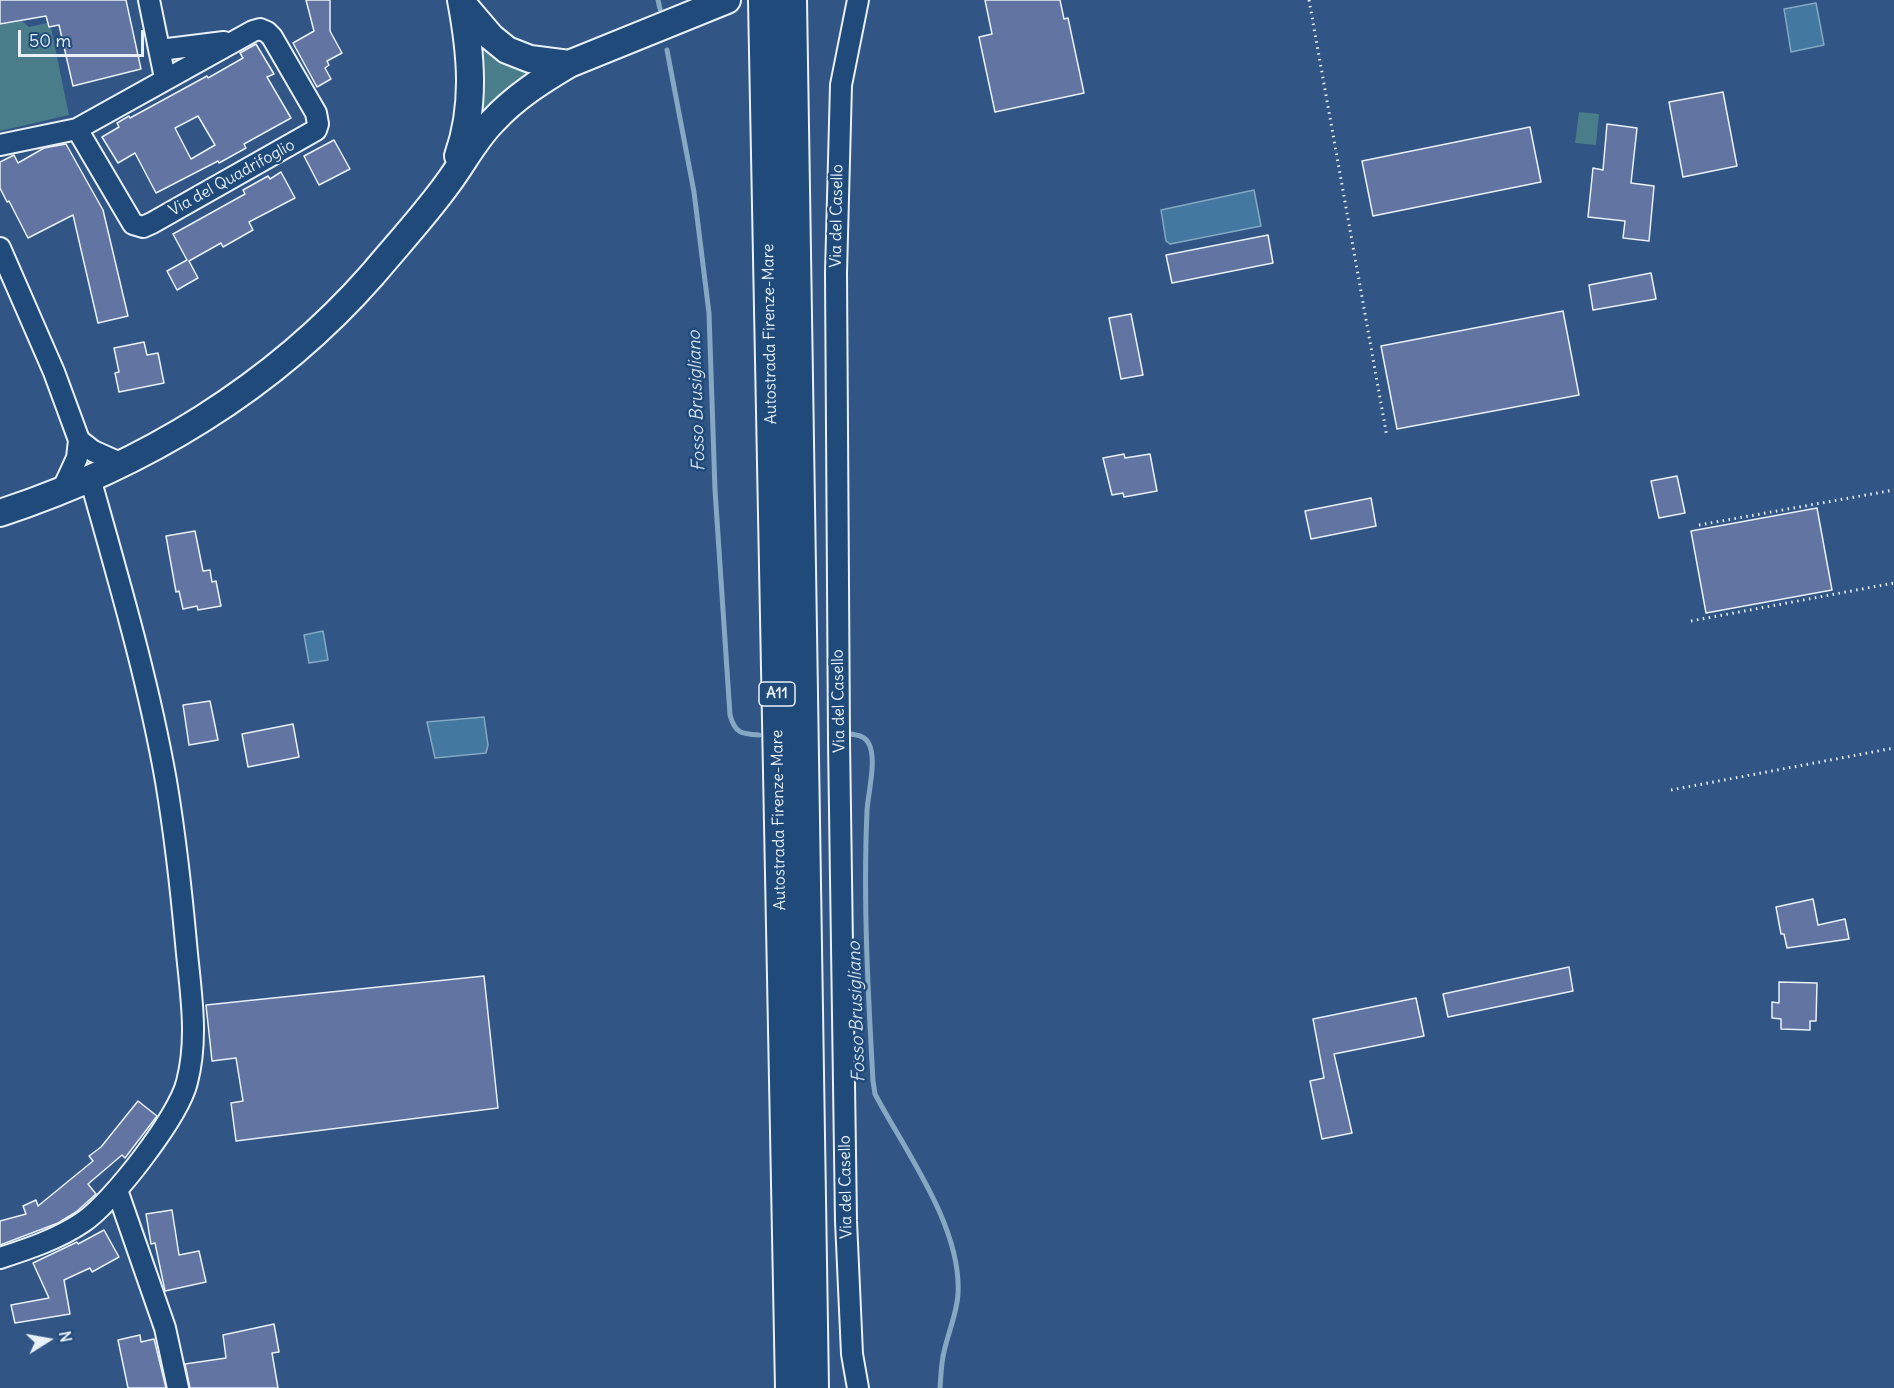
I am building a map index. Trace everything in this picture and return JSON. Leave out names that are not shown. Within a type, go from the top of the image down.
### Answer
[{"type":"highway","name":"Autostrada Firenze-Mare","points":[[764,0],[790,1388]]},
{"type":"highway","name":"Autostrada Firenze-Mare","points":[[791,0],[813,1388]]},
{"type":"main road","points":[[0,513],[122,464],[216,412],[285,360],[346,303],[447,184],[483,132],[527,91],[569,64],[727,0]]},
{"type":"main road","points":[[461,2],[491,37],[507,50],[530,59],[569,64]]},
{"type":"main road","points":[[447,184],[463,142],[471,99],[470,70],[461,2]]},
{"type":"main road","points":[[0,499],[77,481]]},
{"type":"street","points":[[149,0],[165,78]]},
{"type":"street","name":"Via del Casello","points":[[855,5],[842,71],[836,297],[846,1221],[852,1354],[858,1388]]},
{"type":"street","name":"Via del Quadrifoglio","points":[[260,29],[270,34],[318,118],[318,124],[311,134],[141,227],[131,221],[77,129],[235,40],[260,29]]},
{"type":"street","points":[[159,51],[235,40]]},
{"type":"street","points":[[0,145],[77,129]]},
{"type":"street","points":[[0,248],[59,382],[79,440],[76,458],[77,481],[129,618],[165,779],[181,879],[193,1021],[192,1055],[182,1098],[166,1124],[117,1190],[83,1223],[34,1246],[0,1258]]},
{"type":"street","points":[[79,440],[93,451],[122,464]]},
{"type":"street","points":[[117,1190],[165,1328],[178,1388]]},
{"type":"path","points":[[1309,0],[1387,437]]},
{"type":"path","points":[[1699,525],[1894,490]]},
{"type":"path","points":[[1691,621],[1894,583]]},
{"type":"path","points":[[1671,790],[1894,748]]},
{"type":"green space","points":[[22,21],[29,27],[47,23],[48,28],[51,28],[69,115],[0,131],[0,25]]},
{"type":"green space","points":[[475,33],[542,71],[480,118]]},
{"type":"green space","points":[[1579,112],[1599,114],[1596,145],[1575,143]]},
{"type":"water","points":[[1816,3],[1824,45],[1791,52],[1784,9]]},
{"type":"water","points":[[1254,190],[1261,226],[1170,244],[1166,241],[1161,210]]},
{"type":"water","points":[[323,631],[328,660],[309,663],[304,635]]},
{"type":"water","points":[[484,717],[488,745],[486,753],[435,758],[427,722]]},
{"type":"building","points":[[0,0],[126,0],[141,69],[73,86],[59,25],[49,27],[46,16],[0,24]]},
{"type":"building","points":[[306,0],[330,0],[330,31],[342,53],[327,61],[329,65],[325,68],[331,79],[317,87],[293,43],[314,31]]},
{"type":"building","points":[[985,0],[1060,0],[1064,19],[1068,18],[1084,93],[995,112],[979,37],[992,34]]},
{"type":"building","points":[[256,44],[274,74],[267,77],[291,118],[244,144],[246,148],[219,163],[218,161],[156,193],[135,153],[118,163],[102,137],[119,127],[117,123],[207,76],[208,78],[243,58],[240,53]],"holes":[[[198,116],[215,145],[191,159],[175,128]]]},
{"type":"building","points":[[1723,92],[1737,166],[1683,177],[1669,102]]},
{"type":"building","points":[[1607,124],[1637,128],[1631,183],[1654,186],[1649,241],[1623,238],[1625,221],[1588,217],[1593,168],[1603,170]]},
{"type":"building","points":[[1530,127],[1541,182],[1373,216],[1362,161]]},
{"type":"building","points":[[334,140],[350,169],[319,185],[304,156]]},
{"type":"building","points":[[66,144],[103,210],[128,316],[98,323],[73,215],[28,238],[0,188],[0,162],[14,155],[18,163],[44,148]]},
{"type":"building","points":[[281,172],[295,198],[249,222],[253,230],[223,247],[221,243],[189,261],[198,278],[177,290],[167,271],[187,260],[173,234],[245,194],[243,190],[268,176],[270,179]]},
{"type":"building","points":[[1268,235],[1273,263],[1172,283],[1166,255]]},
{"type":"building","points":[[1651,273],[1656,299],[1593,310],[1589,285]]},
{"type":"building","points":[[1563,311],[1579,395],[1397,429],[1381,346]]},
{"type":"building","points":[[1131,314],[1143,375],[1121,379],[1109,318]]},
{"type":"building","points":[[144,342],[147,355],[158,353],[164,383],[119,392],[115,373],[119,372],[114,348]]},
{"type":"building","points":[[1124,454],[1125,458],[1150,454],[1157,491],[1124,497],[1123,493],[1112,495],[1103,458]]},
{"type":"building","points":[[1677,476],[1685,513],[1659,518],[1651,481]]},
{"type":"building","points":[[1371,498],[1376,526],[1311,539],[1305,511]]},
{"type":"building","points":[[1817,508],[1832,590],[1706,613],[1691,531]]},
{"type":"building","points":[[195,531],[203,571],[210,570],[212,582],[216,581],[221,606],[198,610],[197,606],[183,609],[179,591],[176,592],[166,536]]},
{"type":"building","points":[[210,701],[218,740],[189,745],[183,705]]},
{"type":"building","points":[[293,724],[299,757],[248,767],[242,734]]},
{"type":"building","points":[[1813,899],[1818,925],[1845,919],[1849,939],[1787,948],[1784,934],[1781,934],[1776,907]]},
{"type":"building","points":[[1569,967],[1573,991],[1448,1017],[1443,994]]},
{"type":"building","points":[[484,976],[498,1108],[236,1141],[231,1103],[243,1101],[236,1058],[212,1061],[206,1005]]},
{"type":"building","points":[[1779,982],[1817,983],[1816,1021],[1810,1021],[1810,1030],[1781,1029],[1781,1019],[1772,1018],[1772,1002],[1779,1003]]},
{"type":"building","points":[[1416,998],[1424,1036],[1334,1054],[1352,1133],[1322,1139],[1310,1081],[1324,1078],[1313,1019]]},
{"type":"building","points":[[138,1101],[157,1116],[125,1158],[122,1155],[88,1184],[96,1194],[76,1212],[58,1223],[0,1245],[0,1221],[26,1214],[23,1206],[36,1200],[38,1206],[93,1161],[89,1156],[101,1147]]},
{"type":"building","points":[[172,1210],[179,1255],[199,1251],[206,1282],[165,1291],[155,1243],[151,1244],[146,1214]]},
{"type":"building","points":[[104,1230],[119,1257],[92,1272],[90,1268],[64,1280],[70,1314],[15,1323],[11,1305],[49,1298],[33,1263]]},
{"type":"building","points":[[274,1324],[279,1352],[272,1353],[278,1388],[190,1388],[185,1364],[226,1358],[223,1335]]},
{"type":"building","points":[[140,1335],[141,1342],[154,1339],[166,1388],[128,1388],[118,1340]]},
{"type":"waterway","name":"Fosso Brusigliano","points":[[658,0],[660,9]]},
{"type":"waterway","name":"Fosso Brusigliano","points":[[667,50],[694,192],[709,313],[715,490],[730,715],[737,729],[748,734],[759,735]]},
{"type":"waterway","name":"Fosso Brusigliano","points":[[850,734],[865,739],[869,744],[872,759],[867,811],[866,913],[869,1014],[875,1094],[929,1190],[951,1242],[957,1269],[958,1294],[943,1356],[940,1388]]}]
